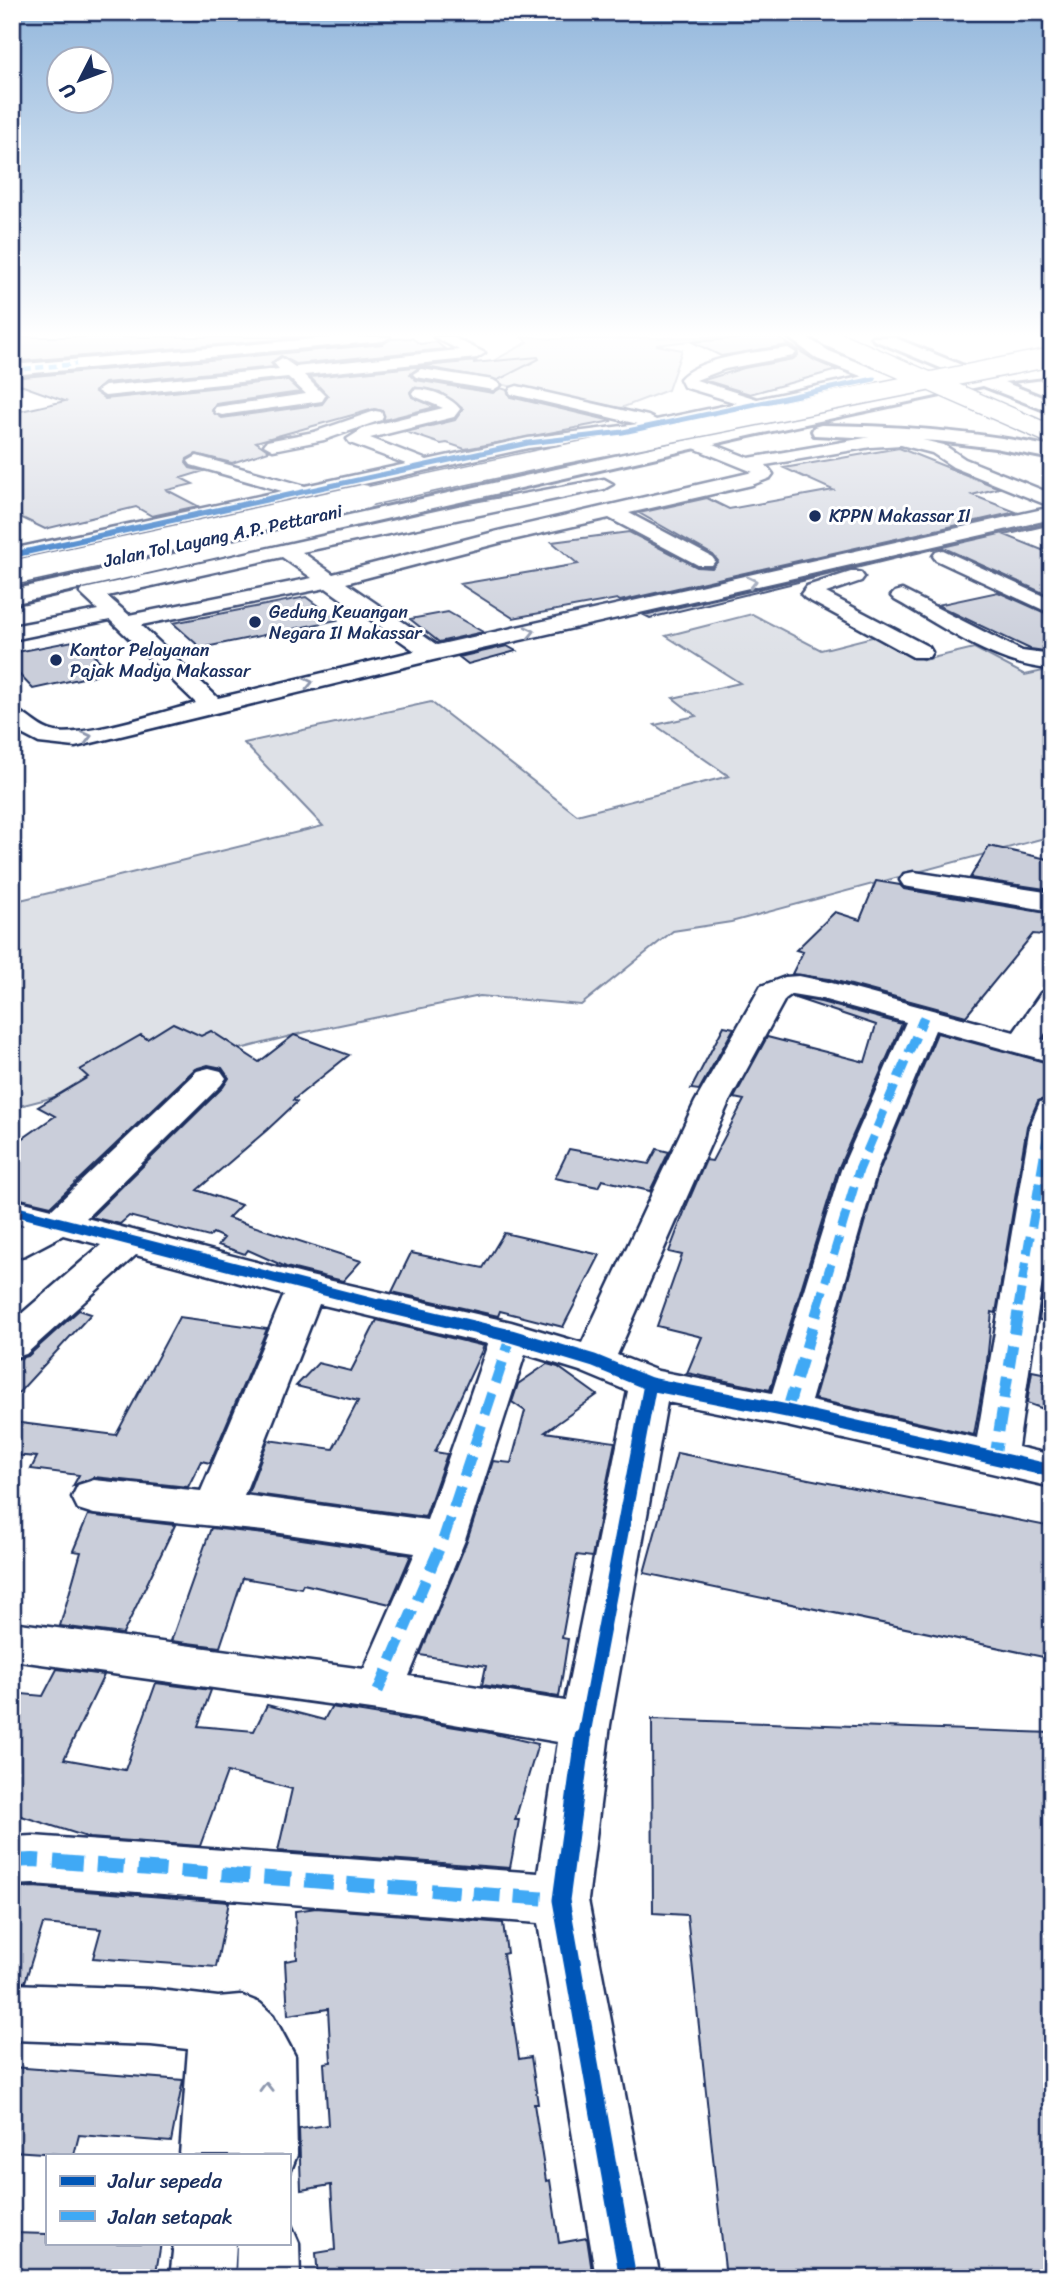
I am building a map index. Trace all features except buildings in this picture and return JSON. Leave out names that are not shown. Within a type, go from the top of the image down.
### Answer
[{"type":"highway","name":"Jalan Tol Layang A.P. Pettarani","points":[[12,573],[615,444]]},
{"type":"highway","name":"Jalan Tol Layang A.P. Pettarani","points":[[12,582],[654,444]]},
{"type":"highway","points":[[12,564],[671,444]]},
{"type":"highway","points":[[12,597],[681,444]]},
{"type":"highway","points":[[1011,444],[1052,453]]},
{"type":"street","points":[[273,445],[279,444]]},
{"type":"street","points":[[349,444],[425,465]]},
{"type":"street","points":[[358,446],[364,444]]},
{"type":"street","points":[[12,555],[524,444]]},
{"type":"street","points":[[12,633],[328,581],[498,537],[763,475],[764,471],[748,463],[724,444]]},
{"type":"street","points":[[748,463],[860,444]]},
{"type":"street","points":[[918,444],[936,448],[959,463],[1052,501]]},
{"type":"street","points":[[197,461],[303,491]]},
{"type":"street","points":[[572,470],[651,502]]},
{"type":"street","points":[[12,612],[478,508],[604,484]]},
{"type":"street","points":[[540,496],[588,516]]},
{"type":"street","points":[[478,508],[529,530]]},
{"type":"street","points":[[611,511],[705,561]]},
{"type":"street","points":[[16,724],[38,736],[57,741],[75,740],[433,653],[1052,513]]},
{"type":"street","points":[[432,518],[498,537]]},
{"type":"street","points":[[19,533],[33,537],[96,523],[121,532]]},
{"type":"street","points":[[907,567],[943,556],[1052,533]]},
{"type":"street","points":[[285,550],[433,653]]},
{"type":"street","points":[[943,556],[1052,608]]},
{"type":"street","points":[[884,572],[854,577],[814,590],[812,594],[921,652]]},
{"type":"street","points":[[91,593],[120,617],[212,706]]},
{"type":"street","points":[[902,596],[1014,656],[1031,661],[1052,662]]},
{"type":"street","points":[[914,880],[1052,902]]},
{"type":"street","points":[[594,1361],[712,1102],[772,993],[793,984],[1037,1047],[1052,1000]]},
{"type":"street","points":[[787,1411],[859,1170],[924,1017]]},
{"type":"street","points":[[12,1246],[60,1222],[209,1078]]},
{"type":"street","points":[[995,1456],[1042,1152],[1052,1109]]},
{"type":"street","points":[[12,1210],[306,1288],[511,1336],[594,1361],[650,1384],[995,1456],[1052,1471]]},
{"type":"street","points":[[12,1344],[130,1240]]},
{"type":"street","points":[[216,1509],[306,1288]]},
{"type":"street","points":[[378,1691],[443,1540],[511,1336]]},
{"type":"street","points":[[628,2278],[561,1900],[585,1725],[650,1384]]},
{"type":"street","points":[[94,1497],[274,1515],[443,1540]]},
{"type":"street","points":[[12,1641],[378,1691],[585,1725]]},
{"type":"street","points":[[12,1861],[33,1860],[561,1900]]},
{"type":"street","points":[[12,2012],[151,2017],[218,2025],[240,2023],[253,2035],[265,2056],[267,2154]]},
{"type":"street","points":[[210,2154],[218,2025]]},
{"type":"street","points":[[202,2278],[205,2244]]},
{"type":"street","points":[[268,2244],[268,2278]]},
{"type":"shaded area","points":[[752,614],[821,650],[876,636],[924,660],[974,648],[1025,675],[1052,669],[1052,836],[731,922],[673,931],[581,1005],[480,996],[306,1032],[12,1108],[12,902],[323,826],[244,743],[431,702],[577,815],[729,776],[655,725],[696,716],[673,698],[740,683],[666,636]]},
{"type":"marked path","points":[[787,1411],[859,1170],[924,1017]]},
{"type":"marked path","points":[[1003,1458],[995,1456],[1047,1126],[1052,1109]]},
{"type":"marked path","points":[[378,1691],[443,1540],[511,1336]]},
{"type":"marked path","points":[[12,1861],[33,1860],[561,1900]]},
{"type":"cycle path","points":[[12,555],[524,444]]},
{"type":"cycle path","points":[[12,1210],[306,1288],[511,1336],[594,1361],[650,1384],[787,1411],[1052,1471]]},
{"type":"cycle path","points":[[628,2278],[561,1900],[585,1725],[650,1384]]},
{"type":"place","name":"KPPN Makassar II","points":[[815,516]]},
{"type":"place","name":"Gedung Keuangan Negara II Makassar","points":[[255,622]]},
{"type":"place","name":"Kantor Pelayanan Pajak Madya Makassar","points":[[56,660]]}]
